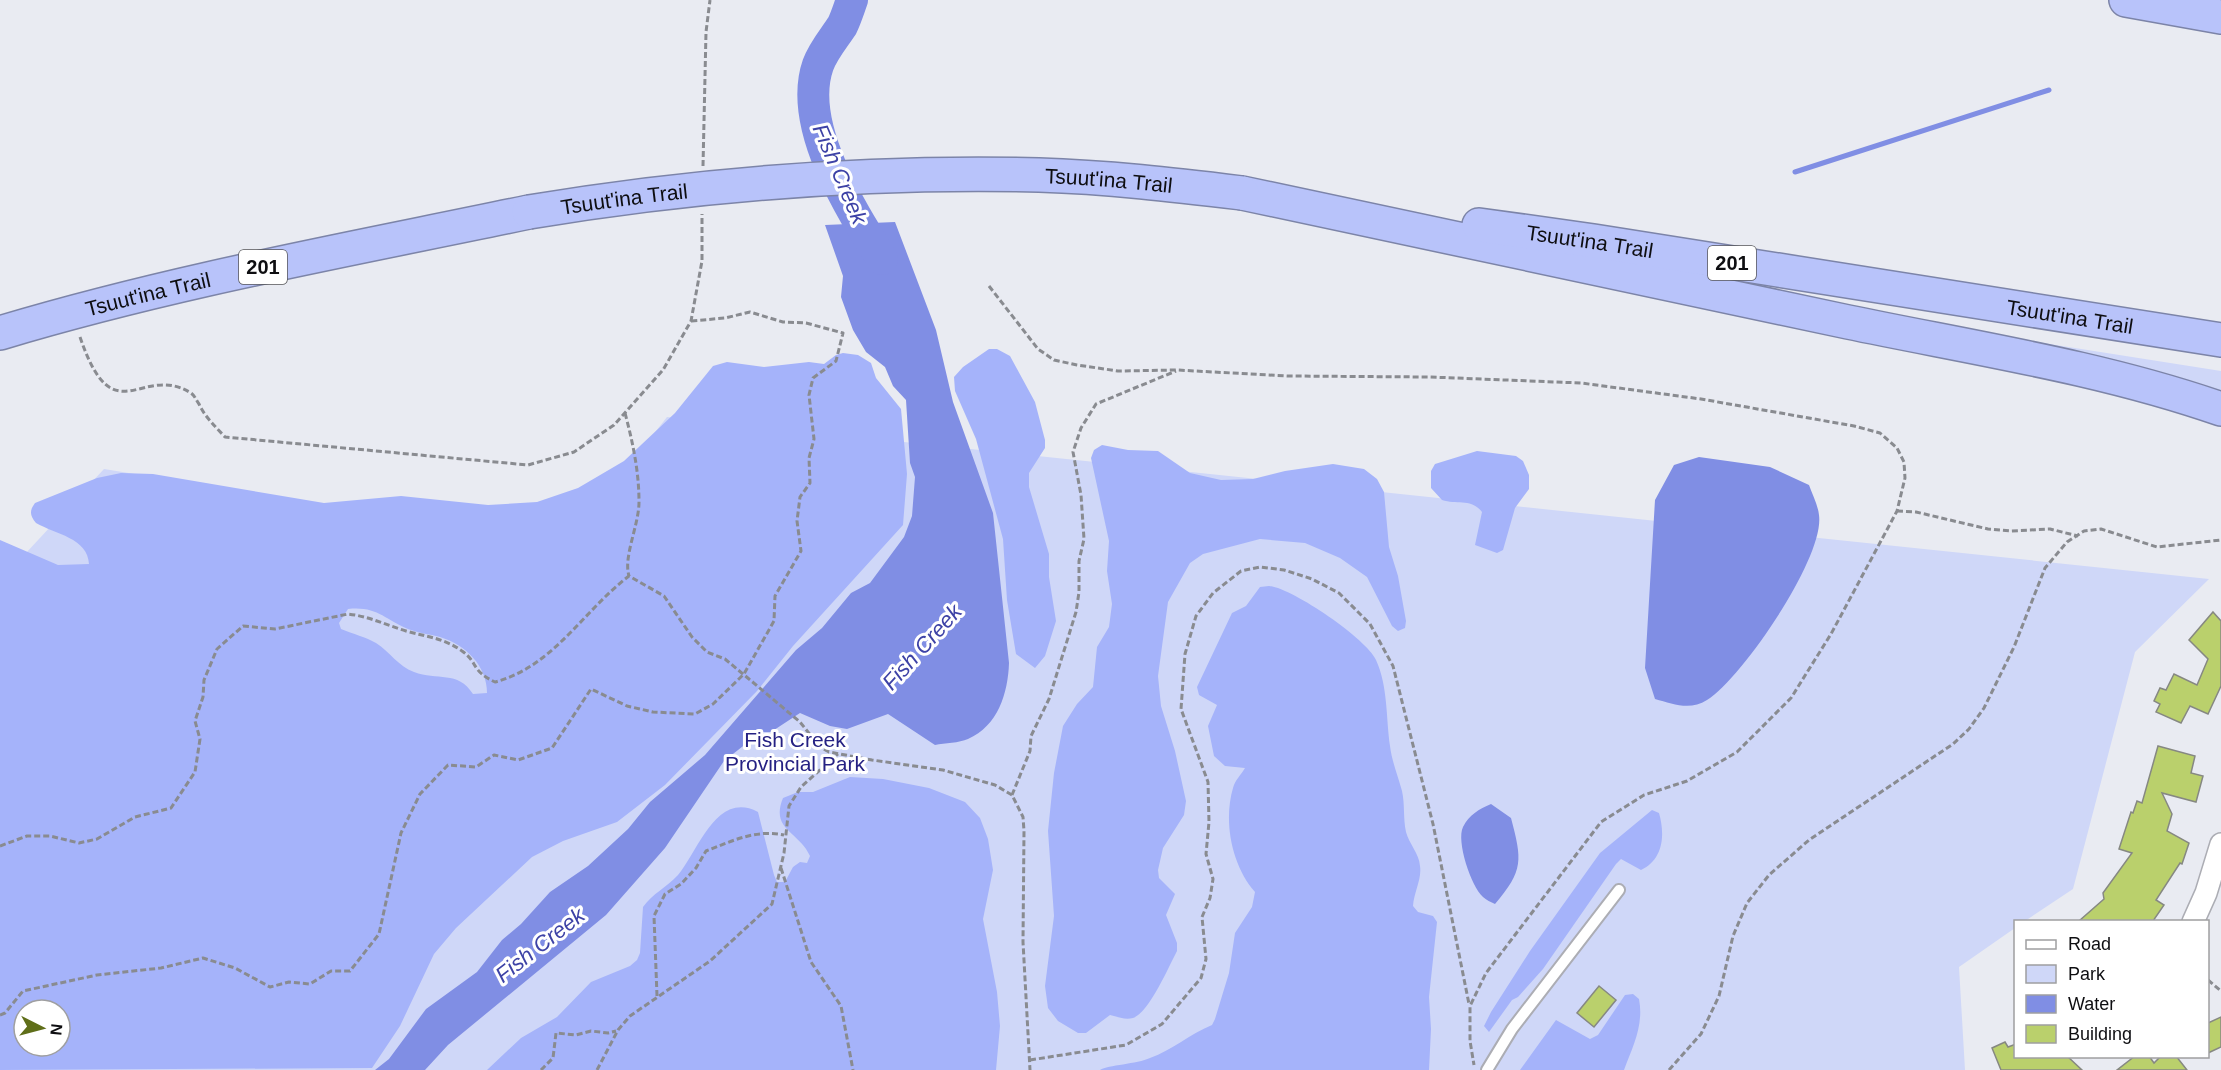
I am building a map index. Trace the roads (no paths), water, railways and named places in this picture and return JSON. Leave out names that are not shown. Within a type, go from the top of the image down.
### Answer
[{"type":"highway","points":[[2126,0],[2221,17]]},
{"type":"highway","name":"Tsuut'ina Trail","points":[[0,333],[72,311],[218,277],[529,212],[631,195],[805,179],[1041,175],[1135,181],[1242,193],[1594,241],[2221,340]]},
{"type":"highway","points":[[1242,193],[1617,275],[1731,296],[2066,365],[2151,386],[2221,409]]},
{"type":"street","points":[[2193,920],[2206,893],[2221,844]]},
{"type":"lane","points":[[1487,1070],[1512,1029],[1619,890]]},
{"type":"water","points":[[895,222],[936,330],[953,402],[993,513],[1009,663],[1003,697],[994,717],[987,726],[968,739],[935,745],[888,714],[847,729],[830,726],[800,713],[771,732],[761,732],[724,761],[665,848],[606,915],[448,1045],[425,1070],[375,1070],[389,1059],[426,1009],[477,972],[502,940],[521,924],[550,892],[588,866],[628,829],[650,802],[705,755],[796,650],[822,628],[851,593],[870,583],[904,537],[912,516],[915,477],[910,463],[906,400],[893,386],[885,367],[866,352],[853,330],[841,297],[843,276],[825,225]]},
{"type":"water","points":[[1699,457],[1770,467],[1809,485],[1819,515],[1817,534],[1809,559],[1778,615],[1759,643],[1740,668],[1707,700],[1694,705],[1681,706],[1655,699],[1645,668],[1655,500],[1674,465]]},
{"type":"water","points":[[1491,804],[1511,818],[1518,855],[1516,873],[1495,904],[1478,891],[1466,863],[1461,842],[1463,827],[1468,819],[1478,810]]},
{"type":"waterway","name":"Fish Creek","points":[[852,0],[842,26],[818,65],[813,89],[815,114],[821,140],[843,192],[882,259]]},
{"type":"waterway","points":[[1795,172],[2049,90]]},
{"type":"park label","name":"Fish Creek Provincial Park","points":[[795,751]]}]
